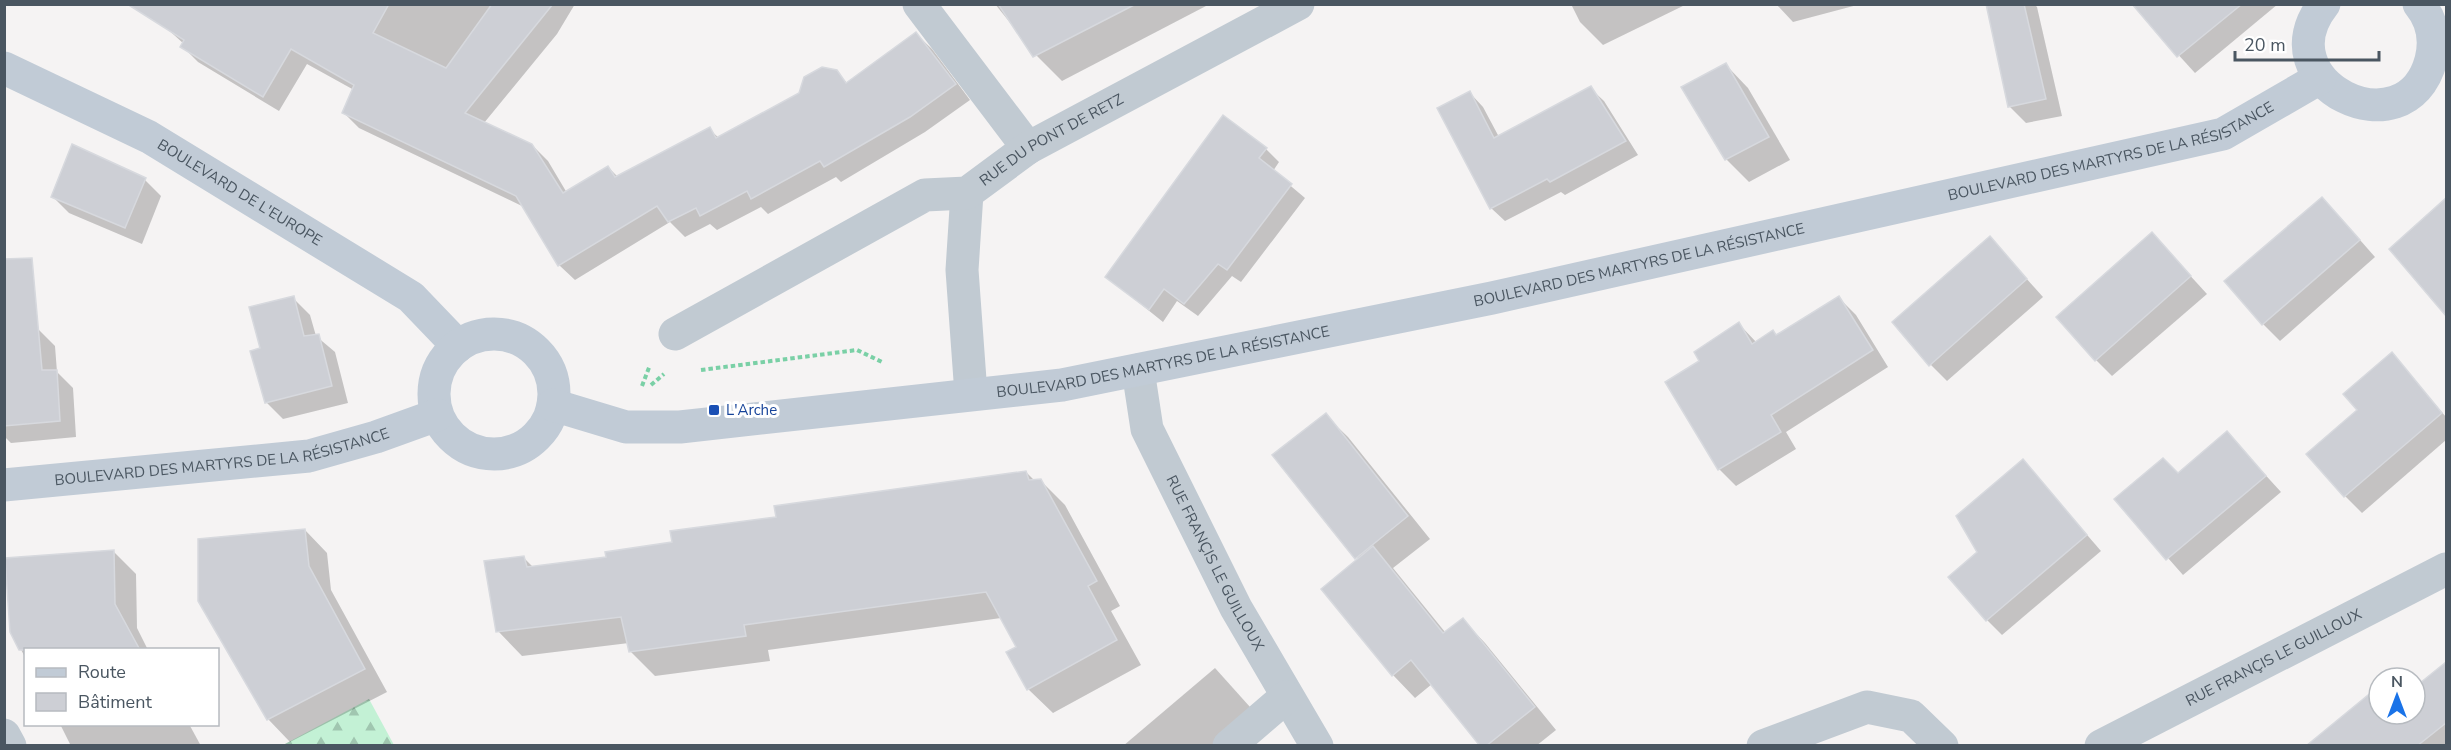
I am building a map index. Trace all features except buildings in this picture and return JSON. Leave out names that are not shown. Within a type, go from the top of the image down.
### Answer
[{"type":"street","points":[[919,4],[1028,148]]},
{"type":"street","name":"RUE DU PONT DE RETZ","points":[[675,334],[925,195],[967,193],[1028,148],[1298,4]]},
{"type":"street","points":[[2324,4],[2311,28],[2312,63],[2328,88],[2345,99],[2378,106],[2402,97],[2434,78],[2429,68],[2434,40],[2430,11]]},
{"type":"street","name":"BOULEVARD DE L'EUROPE","points":[[4,68],[149,137],[411,297],[458,346]]},
{"type":"street","name":"BOULEVARD DES MARTYRS DE LA RÉSISTANCE","points":[[553,405],[631,413],[680,427],[1062,385],[1210,353],[1492,298],[2223,134],[2320,78]]},
{"type":"street","points":[[967,193],[962,270],[971,394]]},
{"type":"street","points":[[497,334],[517,338],[534,350],[547,366],[553,386],[553,405],[546,424],[534,439],[518,449],[499,454],[479,452],[461,444],[446,432],[437,415],[433,396],[436,377],[444,359],[458,346],[476,336],[497,334]]},
{"type":"street","name":"RUE FRANÇIS LE GUILLOUX","points":[[1138,370],[1148,429],[1236,608],[1317,746]]},
{"type":"street","name":"BOULEVARD DES MARTYRS DE LA RÉSISTANCE","points":[[4,485],[309,456],[376,437],[437,415]]},
{"type":"street","name":"RUE FRANÇIS LE GUILLOUX","points":[[2101,746],[2446,569]]},
{"type":"street","points":[[1229,746],[1287,697]]},
{"type":"street","points":[[1763,746],[1867,707],[1911,716],[1942,746]]},
{"type":"street","points":[[4,735],[10,746]]},
{"type":"path","points":[[631,413],[651,364],[675,334]]},
{"type":"path","points":[[697,370],[857,350],[886,364]]},
{"type":"path","points":[[631,413],[663,374],[674,373]]},
{"type":"green space","points":[[369,699],[394,745],[283,745]]},
{"type":"place","name":"L'Arche","points":[[714,410]]}]
